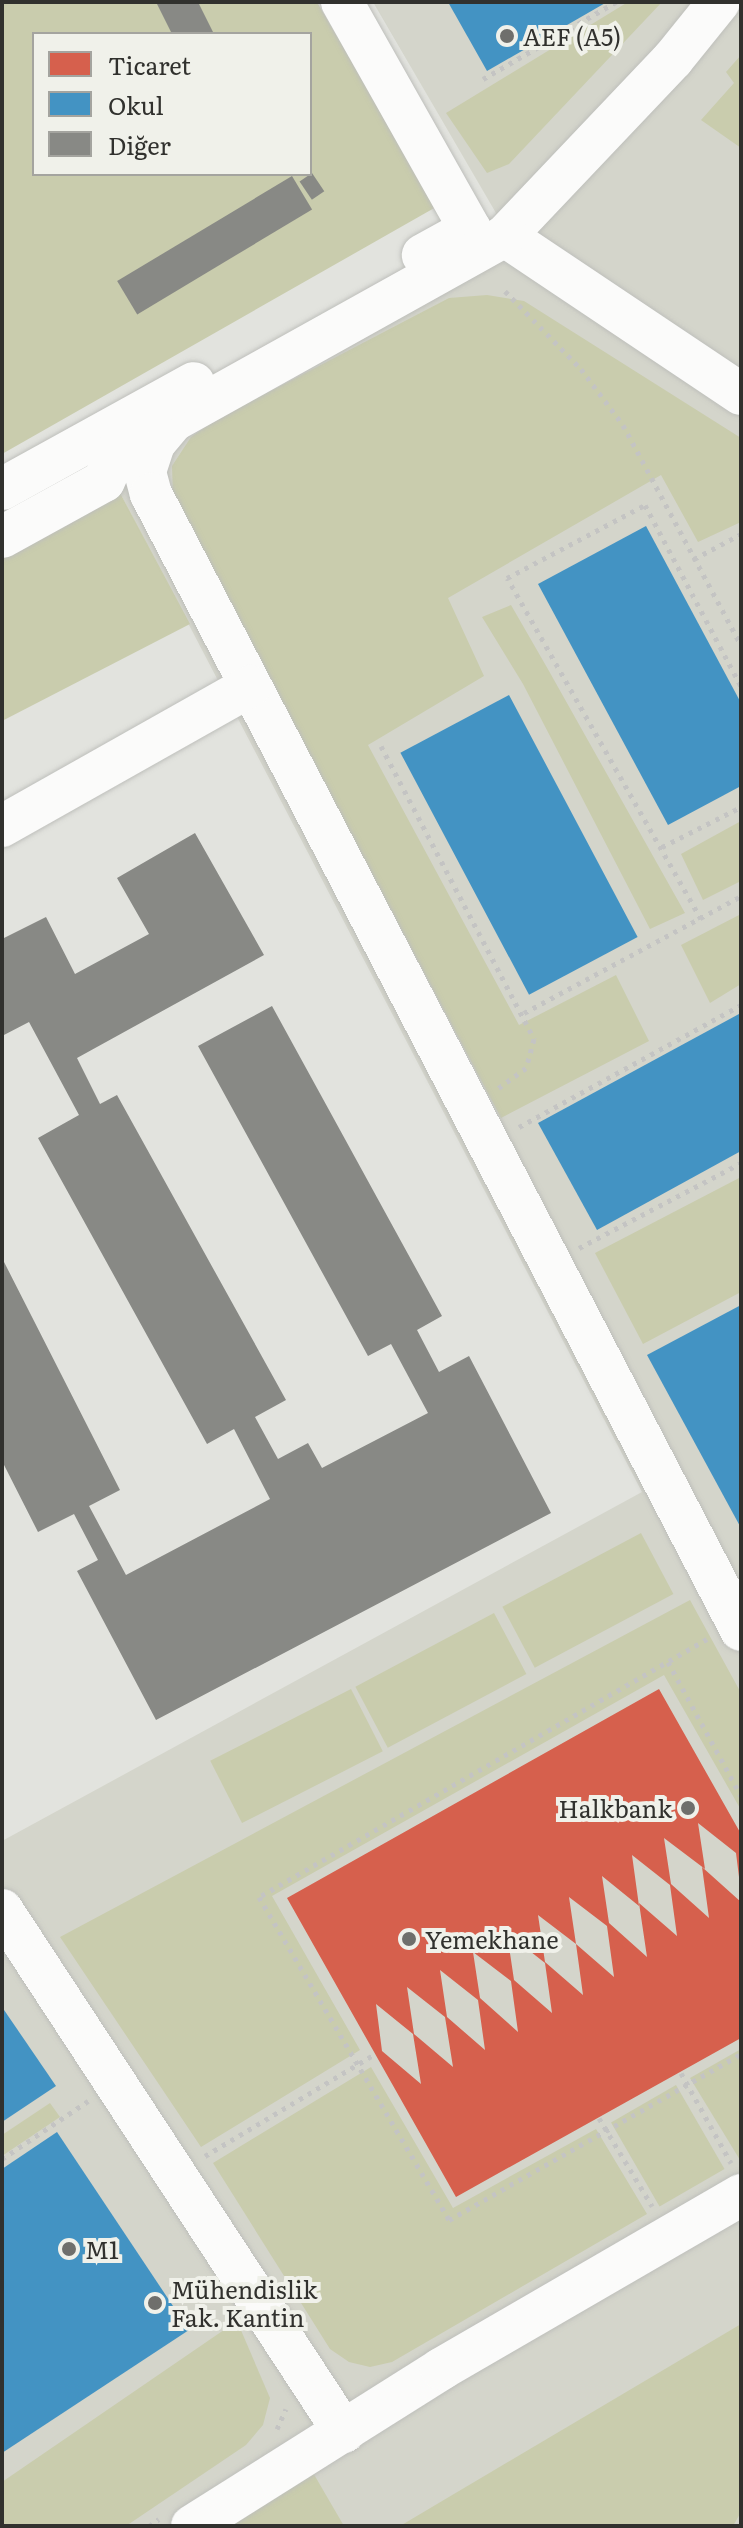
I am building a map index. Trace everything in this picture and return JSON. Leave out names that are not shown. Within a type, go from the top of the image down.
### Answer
[{"type":"lane","points":[[2,489],[470,229],[342,2]]},
{"type":"lane","points":[[719,2],[673,59],[505,236],[173,421],[154,444],[145,472],[151,494],[467,1104],[728,1632]]},
{"type":"lane","points":[[505,236],[741,394]]},
{"type":"lane","points":[[2,537],[104,481],[132,418]]},
{"type":"lane","points":[[2,826],[250,686]]},
{"type":"lane","points":[[2,1910],[344,2432]]},
{"type":"lane","points":[[182,2518],[344,2432],[738,2183]]},
{"type":"path","points":[[483,79],[616,2]]},
{"type":"path","points":[[505,291],[581,369],[623,425],[741,645]]},
{"type":"path","points":[[701,919],[507,578],[645,505],[741,686]]},
{"type":"path","points":[[694,559],[741,534]]},
{"type":"path","points":[[381,746],[524,1013],[534,1039],[526,1068],[512,1082],[467,1104]]},
{"type":"path","points":[[662,847],[741,807]]},
{"type":"path","points":[[524,1013],[741,896]]},
{"type":"path","points":[[504,1135],[741,1005]]},
{"type":"path","points":[[567,1254],[741,1163]]},
{"type":"path","points":[[728,1632],[668,1662],[259,1897],[449,2220],[741,2054]]},
{"type":"path","points":[[668,1662],[741,1796]]},
{"type":"path","points":[[194,2162],[375,2054]]},
{"type":"path","points":[[681,2073],[738,2183]]},
{"type":"path","points":[[2,2159],[96,2096]]},
{"type":"path","points":[[599,2118],[658,2217]]},
{"type":"path","points":[[276,2432],[287,2396]]},
{"type":"path","points":[[149,2526],[182,2518]]},
{"type":"shaded area","points":[[373,2],[741,2],[741,2526],[2,2526],[2,1841],[642,1492],[119,491],[146,423],[488,233],[496,213]]},
{"type":"green space","points":[[2,2],[317,2],[436,207],[2,454]]},
{"type":"green space","points":[[628,2],[662,2],[509,164],[487,173],[446,113]]},
{"type":"green space","points":[[741,55],[741,148],[701,120],[734,83],[726,72]]},
{"type":"green space","points":[[487,295],[524,301],[741,438],[741,522],[698,542],[661,475],[448,598],[484,676],[368,745],[519,1025],[616,975],[649,1041],[501,1118],[173,498],[172,466],[191,437],[217,419],[449,298]]},
{"type":"green space","points":[[119,491],[190,624],[2,721],[2,556]]},
{"type":"green space","points":[[511,605],[685,913],[650,929],[523,684],[482,617]]},
{"type":"green space","points":[[741,821],[741,881],[703,900],[681,854]]},
{"type":"green space","points":[[741,914],[741,984],[710,1003],[681,945]]},
{"type":"green space","points":[[741,1177],[741,1292],[643,1344],[595,1253]]},
{"type":"green space","points":[[641,1533],[673,1594],[535,1668],[502,1607]]},
{"type":"green space","points":[[690,1600],[741,1693],[741,1810],[664,1675],[272,1896],[360,2050],[201,2147],[60,1937]]},
{"type":"green space","points":[[494,1613],[526,1674],[388,1748],[355,1687]]},
{"type":"green space","points":[[351,1689],[383,1751],[242,1823],[210,1761]]},
{"type":"green space","points":[[741,2049],[741,2159],[740,2160],[690,2078]]},
{"type":"green space","points":[[371,2067],[453,2208],[596,2129],[647,2214],[392,2362],[370,2367],[349,2362],[330,2349],[213,2163]]},
{"type":"green space","points":[[676,2085],[724,2169],[660,2207],[611,2122]]},
{"type":"green space","points":[[50,2103],[60,2117],[2,2156],[2,2135]]},
{"type":"green space","points":[[237,2321],[270,2398],[263,2425],[246,2445],[126,2526],[2,2526],[2,2482]]},
{"type":"green space","points":[[741,2324],[741,2512],[733,2526],[400,2526]]},
{"type":"green space","points":[[312,2471],[344,2526],[229,2526]]},
{"type":"building: Ticaret","name":"Yemekhane","points":[[659,1689],[741,1834],[739,1877],[736,1853],[698,1823],[705,1869],[664,1838],[671,1884],[709,1918],[702,1867],[741,1902],[741,2038],[456,2197],[287,1898]],"holes":[[[632,1855],[670,1885],[677,1936],[639,1903],[647,1957],[609,1923],[602,1876],[639,1906]],[[569,1897],[607,1926],[614,1977],[576,1944]],[[538,1915],[576,1944],[583,1995],[545,1962]],[[507,1933],[545,1963],[552,2013],[514,1980]],[[473,1952],[511,1981],[518,2032],[480,1998]],[[440,1970],[478,2000],[485,2050],[447,2017]],[[407,1987],[445,2017],[453,2067],[414,2034]],[[376,2004],[413,2034],[421,2084],[382,2051]]]},
{"type":"building: Okul","name":"AEF (A5)","points":[[448,2],[607,2],[487,71]]},
{"type":"building: Okul","points":[[646,526],[741,703],[741,786],[668,825],[538,584]]},
{"type":"building: Okul","points":[[509,695],[638,937],[529,995],[400,753]]},
{"type":"building: Okul","points":[[739,1014],[741,1151],[597,1230],[538,1123]]},
{"type":"building: Okul","points":[[741,1305],[741,1528],[647,1355]]},
{"type":"building: Okul","points":[[2,2007],[56,2086],[2,2122]]},
{"type":"building: Okul","name":"M1","points":[[57,2132],[189,2330],[2,2453],[2,2169]]},
{"type":"building: Diğer","points":[[156,2],[198,2],[213,32],[171,32]]},
{"type":"building: Diğer","points":[[312,173],[324,191],[312,200],[300,181],[312,176]]},
{"type":"building: Diğer","points":[[292,176],[312,209],[137,314],[117,281]]},
{"type":"building: Diğer","points":[[195,833],[264,955],[77,1058],[100,1104],[117,1095],[286,1400],[255,1417],[278,1459],[308,1443],[322,1468],[428,1413],[391,1344],[368,1356],[198,1046],[272,1006],[442,1316],[417,1330],[439,1372],[469,1356],[551,1513],[156,1720],[77,1571],[98,1560],[74,1514],[38,1532],[2,1461],[2,1258],[120,1490],[89,1506],[126,1575],[270,1499],[234,1429],[207,1444],[38,1138],[79,1115],[29,1022],[2,1036],[2,939],[46,917],[75,974],[149,934],[117,878]]},
{"type":"place","name":"AEF (A5)","points":[[507,36]]},
{"type":"place","name":"Halkbank","points":[[688,1808]]},
{"type":"place","name":"Yemekhane","points":[[409,1939]]},
{"type":"place","name":"M1","points":[[69,2249]]},
{"type":"place","name":"Mühendislik Fak. Kantin","points":[[155,2303]]}]
